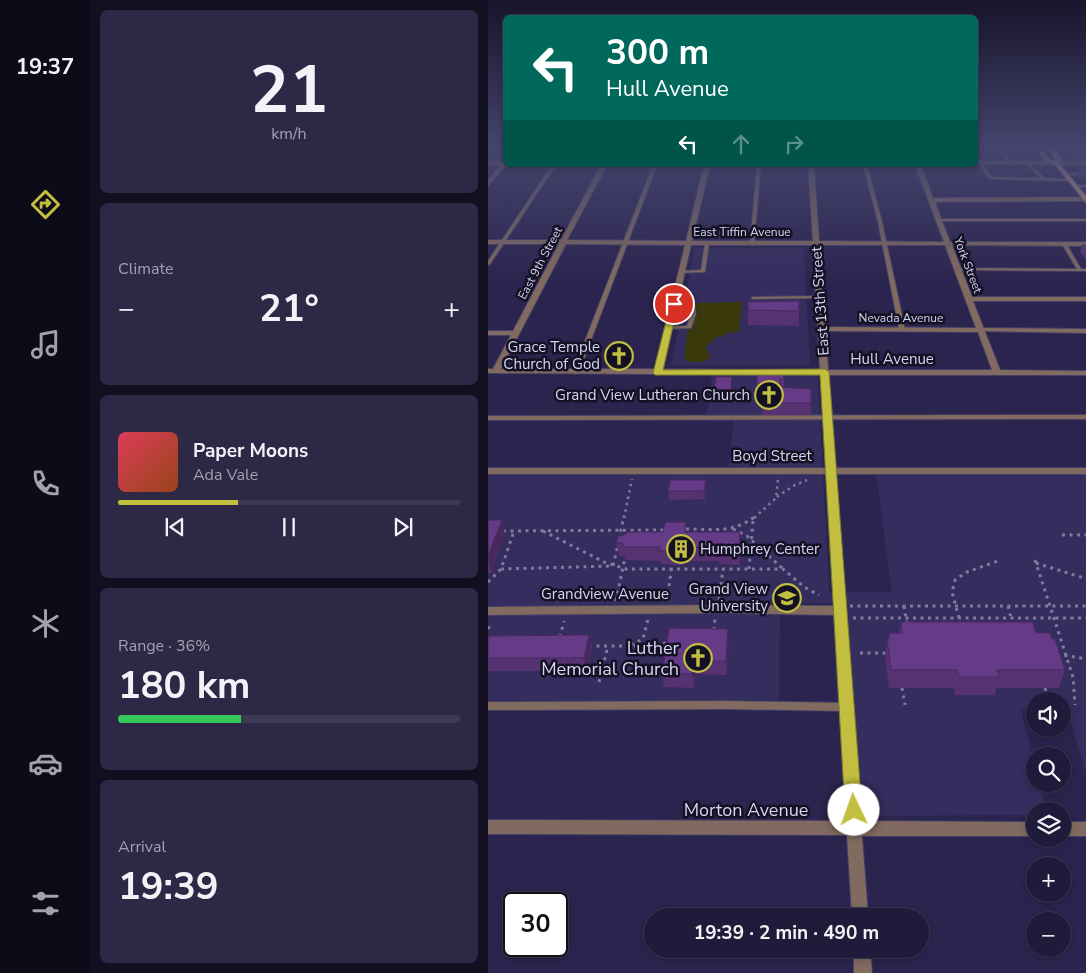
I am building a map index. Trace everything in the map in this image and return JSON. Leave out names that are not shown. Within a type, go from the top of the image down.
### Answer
[{"type":"street","name":"East 9th Street","points":[[492,372],[516,333],[590,191]]},
{"type":"street","points":[[658,373],[700,191]]},
{"type":"street","name":"East 13th Street","points":[[813,191],[860,908]]},
{"type":"street","name":"York Street","points":[[928,191],[997,373]]},
{"type":"street","points":[[931,200],[1086,200]]},
{"type":"street","name":"East Tiffin Avenue","points":[[488,242],[1086,244]]},
{"type":"street","points":[[969,299],[1086,299]]},
{"type":"street","name":"Nevada Avenue","points":[[822,329],[980,330]]},
{"type":"street","name":"Hull Avenue","points":[[492,372],[1086,373]]},
{"type":"street","name":"Boyd Street","points":[[488,471],[1086,471]]},
{"type":"street","name":"Grandview Avenue","points":[[488,611],[717,610],[841,612]]},
{"type":"street","name":"Morton Avenue","points":[[488,828],[1026,829]]},
{"type":"street","points":[[1071,829],[1086,829]]},
{"type":"street","points":[[862,958],[863,973]]},
{"type":"lane","points":[[488,264],[536,191]]},
{"type":"lane","points":[[576,372],[645,191]]},
{"type":"lane","points":[[752,244],[757,191]]},
{"type":"lane","points":[[871,191],[902,329]]},
{"type":"lane","points":[[938,220],[1086,220]]},
{"type":"lane","points":[[681,272],[703,271],[708,244]]},
{"type":"lane","points":[[1064,244],[1080,270]]},
{"type":"lane","points":[[957,269],[1086,270]]},
{"type":"lane","points":[[752,298],[820,298]]},
{"type":"lane","points":[[668,328],[689,327],[693,314],[693,306],[674,304]]},
{"type":"lane","points":[[980,330],[1086,331]]},
{"type":"lane","points":[[488,333],[516,333]]},
{"type":"lane","points":[[488,418],[1086,417]]},
{"type":"lane","points":[[488,706],[726,705],[847,707]]},
{"type":"path","points":[[613,566],[634,471]]},
{"type":"path","points":[[776,498],[779,471]]},
{"type":"path","points":[[678,529],[733,529],[753,519],[776,498],[793,486],[814,477]]},
{"type":"path","points":[[749,569],[753,519]]},
{"type":"path","points":[[733,529],[770,554],[783,569],[804,587],[819,595]]},
{"type":"path","points":[[497,531],[670,530]]},
{"type":"path","points":[[488,582],[501,569],[514,531]]},
{"type":"path","points":[[542,531],[613,566]]},
{"type":"path","points":[[1062,535],[1086,535]]},
{"type":"path","points":[[614,610],[625,557]]},
{"type":"path","points":[[959,620],[953,589],[956,578],[1002,560]]},
{"type":"path","points":[[1075,705],[1072,695],[1073,677],[1035,562],[1086,579]]},
{"type":"path","points":[[501,569],[613,566],[623,568],[783,569]]},
{"type":"path","points":[[665,610],[672,567]]},
{"type":"path","points":[[714,631],[723,569]]},
{"type":"path","points":[[841,612],[904,606],[1086,606]]},
{"type":"path","points":[[904,606],[908,630]]},
{"type":"path","points":[[1008,606],[1011,618]]},
{"type":"path","points":[[628,646],[643,639],[646,633],[650,610]]},
{"type":"path","points":[[560,638],[567,611]]},
{"type":"path","points":[[841,612],[906,618],[959,620],[1086,618]]},
{"type":"path","points":[[488,629],[491,623]]},
{"type":"path","points":[[588,646],[661,646],[670,640]]},
{"type":"path","points":[[599,682],[608,646]]},
{"type":"path","points":[[860,653],[887,653]]},
{"type":"path","points":[[1053,654],[1086,658]]},
{"type":"path","points":[[902,688],[905,705]]},
{"type":"path","points":[[1045,688],[1046,692]]},
{"type":"shaded area","points":[[695,248],[804,248],[810,365],[671,365]]},
{"type":"shaded area","points":[[742,302],[739,332],[727,333],[723,337],[718,336],[706,347],[711,358],[703,362],[690,362],[684,358],[691,303]]},
{"type":"shaded area","name":"Grand View University","points":[[712,375],[813,375],[818,378],[829,592],[892,592],[876,474],[1086,475],[1086,774],[1071,723],[1071,692],[1026,692],[1026,710],[1021,710],[1026,737],[1028,737],[1030,747],[1026,747],[1026,792],[1042,792],[1045,802],[1026,802],[1026,815],[871,816],[863,812],[861,807],[846,603],[780,603],[779,700],[488,701],[488,474],[728,474],[734,421],[706,421]]},
{"type":"building","points":[[1082,245],[1087,245],[1087,252]]},
{"type":"building","points":[[799,301],[799,311],[748,310],[748,302]]},
{"type":"building","points":[[757,369],[782,369],[784,379],[780,379],[780,387],[811,389],[811,403],[762,403],[762,395],[760,395],[762,390],[757,391]]},
{"type":"building","points":[[716,377],[732,377],[731,390],[714,389]]},
{"type":"building","points":[[670,480],[706,480],[704,491],[668,491]]},
{"type":"building","points":[[488,520],[502,520],[488,559]]},
{"type":"building","points":[[665,522],[686,522],[685,532],[740,532],[739,551],[719,551],[719,548],[683,547],[682,551],[660,551],[660,547],[623,547],[624,544],[616,542],[618,537],[627,532],[663,532]]},
{"type":"building","points":[[901,622],[1033,622],[1036,633],[1050,633],[1052,639],[1055,639],[1065,670],[997,670],[999,677],[959,677],[957,670],[891,670],[887,639],[889,639],[889,633],[902,633]]},
{"type":"building","name":"Luther Memorial Church","points":[[669,628],[728,629],[726,661],[694,661],[692,674],[662,674]]},
{"type":"building","points":[[589,635],[584,658],[488,658],[488,636]]},
{"type":"place","name":"Grace Temple Church of God","points":[[619,356]]},
{"type":"place","name":"Grand View Lutheran Church","points":[[769,395]]},
{"type":"place","name":"Humphrey Center","points":[[681,549]]},
{"type":"place","name":"Grand View University","points":[[787,598]]},
{"type":"place","name":"Luther Memorial Church","points":[[698,658]]},
{"type":"route","points":[[674,304],[658,373],[825,372],[854,810]]}]
